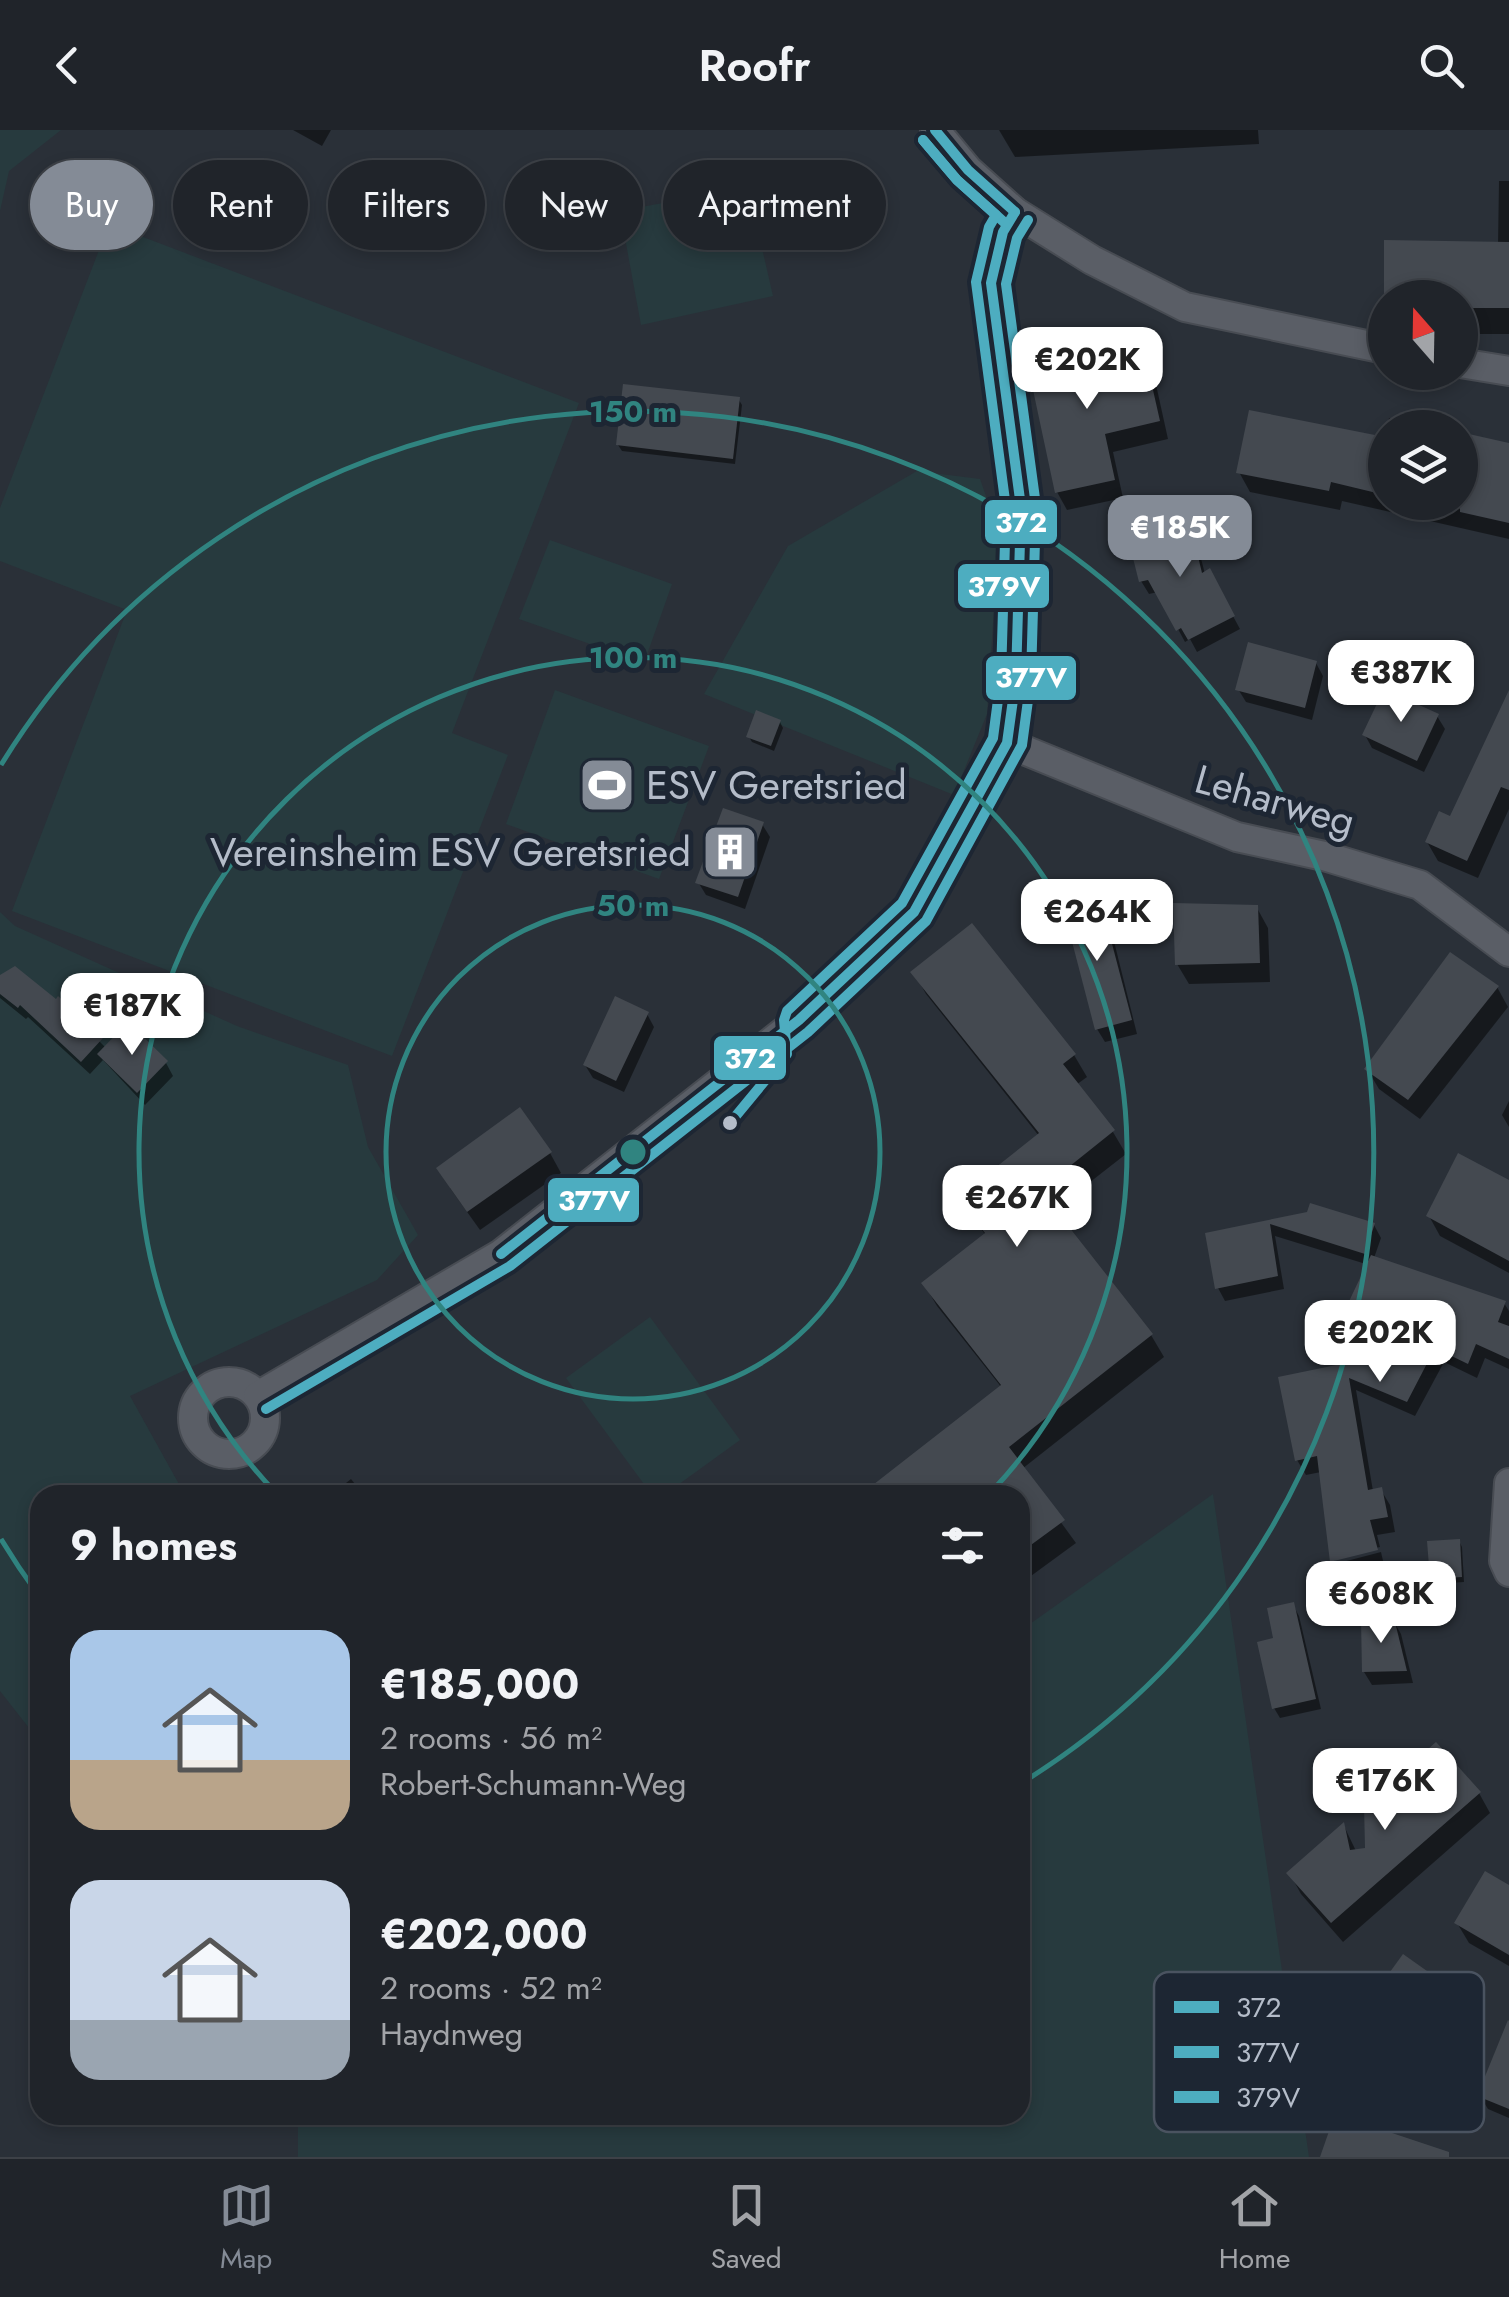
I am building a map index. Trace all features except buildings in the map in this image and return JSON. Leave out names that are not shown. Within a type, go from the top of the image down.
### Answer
[{"type":"street","points":[[935,130],[968,170],[1016,212],[1092,260],[1186,307],[1368,345]]},
{"type":"street","points":[[258,1396],[500,1254],[799,1020],[914,912],[1007,744],[1016,678],[1020,506],[992,283],[1003,232],[1016,212]]},
{"type":"street","points":[[1478,366],[1509,371]]},
{"type":"street","name":"Leharweg","points":[[1007,744],[1236,838],[1324,856],[1420,885],[1509,952]]},
{"type":"street","points":[[1509,1483],[1504,1561],[1509,1572]]},
{"type":"green space","points":[[0,130],[61,130],[9,171],[0,211]]},
{"type":"green space","points":[[663,203],[663,250],[762,250],[773,296],[641,325],[627,250],[643,250],[643,207]]},
{"type":"green space","points":[[153,241],[579,403],[452,733],[508,755],[392,1056],[12,911],[127,610],[0,561],[0,508],[99,250],[153,250]]},
{"type":"green space","points":[[917,471],[980,479],[999,533],[987,714],[954,795],[704,694],[788,546]]},
{"type":"green space","points":[[550,540],[672,584],[644,663],[519,619]]},
{"type":"green space","name":"ESV Geretsried","points":[[555,690],[709,746],[659,879],[506,824]]},
{"type":"green space","points":[[0,912],[15,926],[237,1026],[348,1065],[368,1147],[418,1235],[377,1280],[130,1396],[179,1485],[30,1485],[30,1729],[0,1691]]},
{"type":"green space","points":[[650,1317],[740,1440],[678,1485],[645,1485],[566,1378]]},
{"type":"green space","points":[[1213,1494],[1282,1972],[1154,1972],[1154,2132],[1305,2132],[1309,2157],[298,2157],[298,2125],[1030,2125],[1030,1624]]},
{"type":"transit line","name":"372","points":[[935,130],[968,170],[1015,212]]},
{"type":"transit line","name":"377V","points":[[923,140],[957,180],[1005,223]]},
{"type":"transit line","name":"379V","points":[[730,1123],[787,1054],[787,1011],[902,903],[993,738],[1001,677],[1006,508],[976,282],[989,227],[996,215],[957,180],[923,140]]},
{"type":"transit line","name":"372","points":[[501,1254],[799,1020],[914,912],[1007,743],[1016,678],[1021,507],[991,283],[1003,232],[1015,212]]},
{"type":"transit line","name":"377V","points":[[266,1409],[510,1266],[808,1032],[926,921],[1022,745],[1031,678],[1036,506],[1006,284],[1017,238],[1028,220]]},
{"type":"place","name":"ESV Geretsried","points":[[607,785]]},
{"type":"place","name":"Vereinsheim ESV Geretsried","points":[[730,852]]}]
